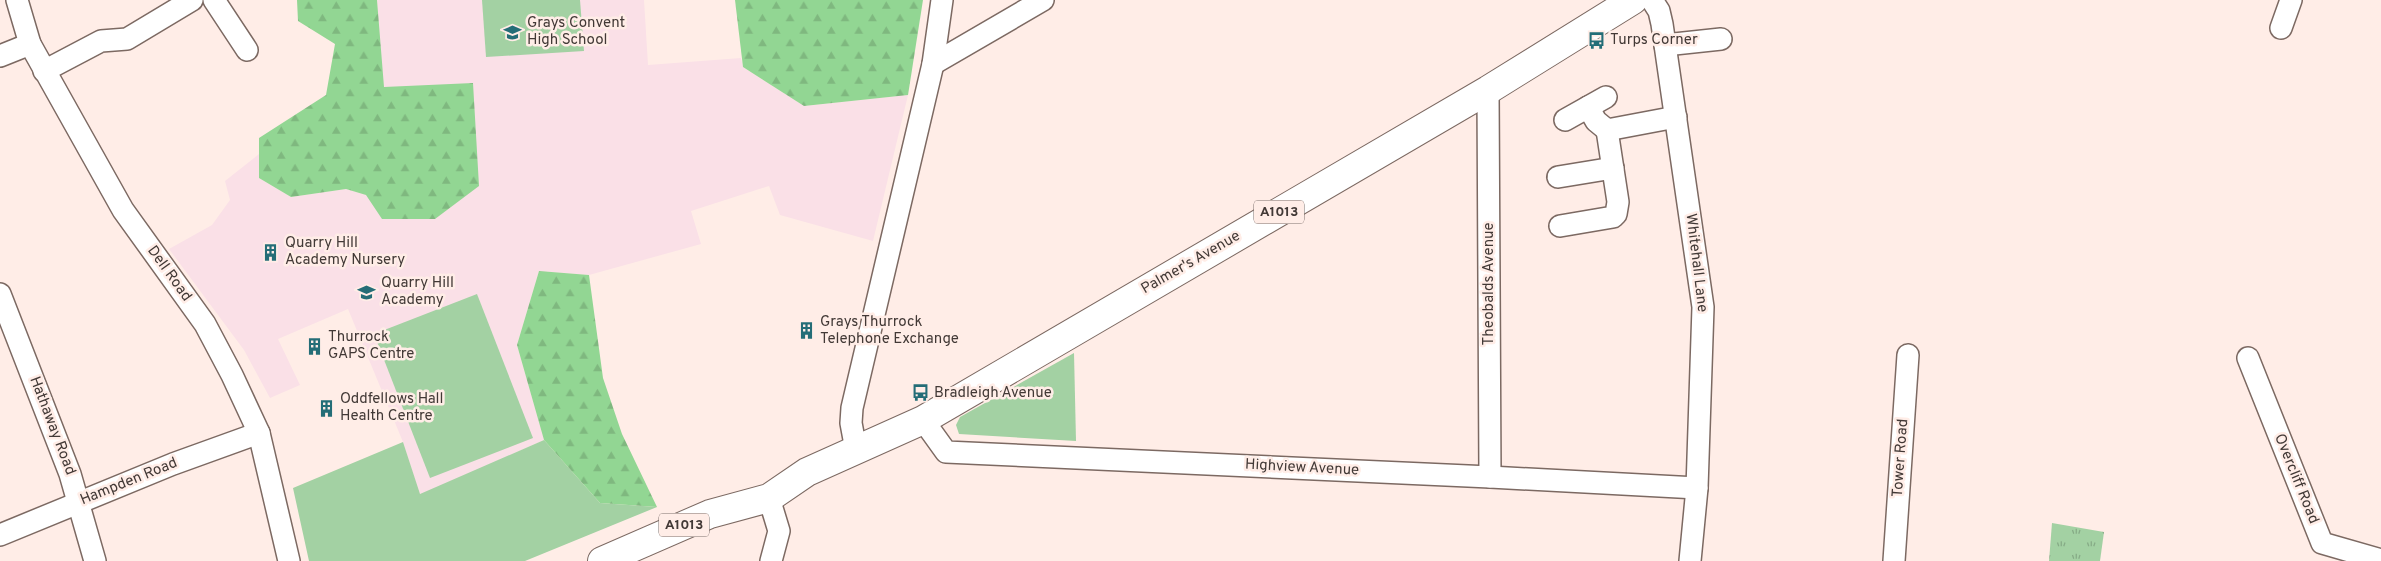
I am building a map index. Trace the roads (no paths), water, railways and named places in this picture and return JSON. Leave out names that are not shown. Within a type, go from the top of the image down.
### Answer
[{"type":"main road","name":"Palmer's Avenue","points":[[769,498],[807,472],[922,420],[1488,90],[1633,0]]},
{"type":"main road","name":"A1013","points":[[602,561],[710,514],[769,498]]},
{"type":"street","name":"Dell Road","points":[[17,0],[30,44],[44,71],[123,210],[205,324],[259,433],[289,561]]},
{"type":"street","points":[[44,71],[101,41],[127,40],[192,0]]},
{"type":"street","points":[[214,0],[247,50]]},
{"type":"street","points":[[856,450],[852,408],[933,64],[942,0]]},
{"type":"street","points":[[933,64],[1043,0]]},
{"type":"street","name":"Whitehall Lane","points":[[1652,0],[1660,11],[1703,307],[1697,488],[1690,561]]},
{"type":"street","points":[[2281,28],[2291,0]]},
{"type":"street","points":[[1665,45],[1722,39]]},
{"type":"street","points":[[0,56],[30,44]]},
{"type":"street","name":"Theobalds Avenue","points":[[1488,90],[1490,477]]},
{"type":"street","points":[[1560,226],[1613,217],[1616,214],[1618,202],[1608,130],[1596,121],[1597,102],[1565,120]]},
{"type":"street","points":[[1608,130],[1676,117]]},
{"type":"street","points":[[1558,177],[1613,168]]},
{"type":"street","name":"Hathaway Road","points":[[0,294],[48,414],[79,501],[95,561]]},
{"type":"street","name":"Tower Road","points":[[1894,561],[1908,355]]},
{"type":"street","name":"Overcliff Road","points":[[2248,358],[2322,543],[2381,560]]},
{"type":"street","name":"Highview Avenue","points":[[922,420],[946,452],[1697,488]]},
{"type":"street","name":"Hampden Road","points":[[0,535],[79,501],[259,433]]},
{"type":"street","points":[[769,498],[779,531],[772,561]]},
{"type":"place","name":"Grays Convent High School","points":[[513,32]]},
{"type":"place","name":"Turps Corner","points":[[1596,40]]},
{"type":"place","name":"Quarry Hill Academy Nursery","points":[[271,252]]},
{"type":"place","name":"Quarry Hill Academy","points":[[367,292]]},
{"type":"place","name":"Grays Thurrock Telephone Exchange","points":[[806,331]]},
{"type":"place","name":"Thurrock GAPS Centre","points":[[314,346]]},
{"type":"place","name":"Bradleigh Avenue","points":[[920,393]]},
{"type":"place","name":"Oddfellows Hall Health Centre","points":[[326,408]]}]
